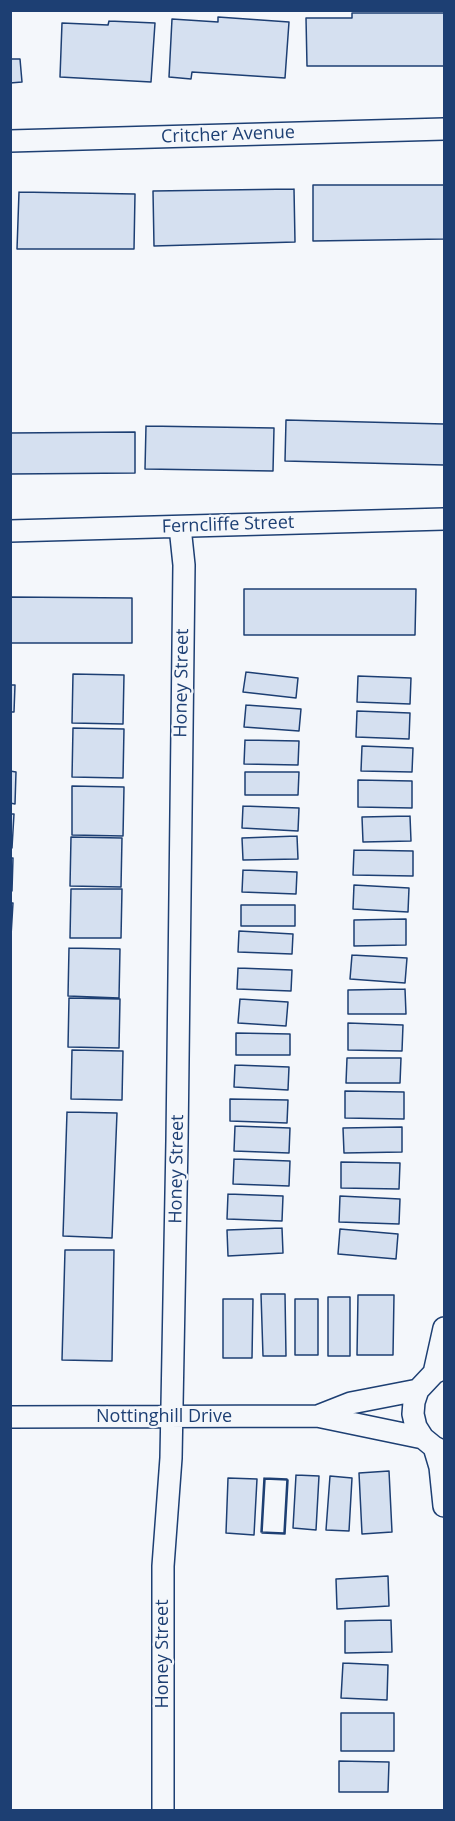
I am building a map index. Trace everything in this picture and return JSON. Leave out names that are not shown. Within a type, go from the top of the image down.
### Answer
[{"type":"street","name":"Critcher Avenue","points":[[10,141],[444,129]]},
{"type":"street","name":"Ferncliffe Street","points":[[10,531],[444,519]]},
{"type":"street","name":"Honey Street","points":[[163,1810],[163,1566],[172,1416],[184,565],[180,527]]},
{"type":"street","points":[[444,1328],[439,1370],[418,1390],[413,1414],[416,1427],[434,1446],[440,1467],[444,1506]]},
{"type":"street","name":"Nottinghill Drive","points":[[317,1416],[351,1403],[418,1390]]},
{"type":"street","name":"Nottinghill Drive","points":[[10,1417],[317,1416],[434,1446]]},
{"type":"building","points":[[352,13],[444,13],[444,66],[307,66],[306,18],[352,18]]},
{"type":"building","points":[[218,17],[289,22],[285,78],[192,72],[191,79],[169,77],[172,19],[218,22]]},
{"type":"building","points":[[109,21],[155,23],[151,82],[60,77],[62,23],[108,25]]},
{"type":"building","points":[[10,59],[20,59],[22,82],[10,83]]},
{"type":"building","points":[[313,185],[444,185],[444,239],[313,241]]},
{"type":"building","points":[[294,189],[295,242],[154,246],[153,191]]},
{"type":"building","points":[[19,192],[135,194],[134,249],[17,249]]},
{"type":"building","points":[[286,420],[444,424],[444,465],[285,461]]},
{"type":"building","points":[[146,426],[274,428],[273,471],[145,469]]},
{"type":"building","points":[[135,432],[135,473],[10,474],[10,433]]},
{"type":"building","points":[[244,589],[416,589],[415,635],[244,635]]},
{"type":"building","points":[[10,597],[132,598],[132,643],[10,643]]},
{"type":"building","points":[[246,672],[298,678],[296,698],[243,692]]},
{"type":"building","points":[[73,674],[124,675],[123,724],[72,723]]},
{"type":"building","points":[[358,676],[411,678],[410,704],[357,702]]},
{"type":"building","points":[[10,685],[15,685],[14,712],[10,712]]},
{"type":"building","points":[[246,705],[301,709],[299,731],[244,727]]},
{"type":"building","points":[[357,711],[410,713],[409,739],[356,737]]},
{"type":"building","points":[[73,728],[124,729],[123,778],[72,777]]},
{"type":"building","points":[[245,740],[299,741],[298,765],[244,764]]},
{"type":"building","points":[[362,746],[413,748],[412,772],[361,771]]},
{"type":"building","points":[[10,771],[16,772],[15,804],[10,803]]},
{"type":"building","points":[[245,772],[299,772],[298,795],[245,795]]},
{"type":"building","points":[[358,780],[412,781],[412,808],[358,807]]},
{"type":"building","points":[[72,786],[124,787],[123,836],[72,835]]},
{"type":"building","points":[[243,806],[299,808],[298,831],[242,828]]},
{"type":"building","points":[[10,814],[14,814],[12,848],[10,848]]},
{"type":"building","points":[[410,816],[411,841],[363,842],[362,817]]},
{"type":"building","points":[[297,836],[298,859],[243,860],[242,838]]},
{"type":"building","points":[[71,837],[122,838],[121,887],[70,886]]},
{"type":"building","points":[[354,850],[413,851],[413,876],[353,875]]},
{"type":"building","points":[[10,858],[13,858],[12,891],[10,891]]},
{"type":"building","points":[[243,870],[297,872],[296,894],[242,892]]},
{"type":"building","points":[[354,885],[409,888],[408,912],[353,909]]},
{"type":"building","points":[[71,889],[122,889],[121,938],[70,938]]},
{"type":"building","points":[[10,903],[13,903],[11,936],[10,936]]},
{"type":"building","points":[[241,905],[295,905],[295,926],[241,926]]},
{"type":"building","points":[[406,919],[406,945],[354,946],[354,920]]},
{"type":"building","points":[[239,931],[293,934],[292,954],[238,952]]},
{"type":"building","points":[[69,948],[120,949],[119,998],[68,996]]},
{"type":"building","points":[[352,955],[407,958],[405,983],[350,979]]},
{"type":"building","points":[[238,968],[292,970],[291,991],[237,989]]},
{"type":"building","points":[[405,989],[406,1014],[348,1014],[348,990]]},
{"type":"building","points":[[69,998],[120,999],[119,1048],[68,1047]]},
{"type":"building","points":[[240,999],[288,1002],[286,1026],[238,1023]]},
{"type":"building","points":[[348,1023],[403,1025],[402,1051],[348,1050]]},
{"type":"building","points":[[236,1033],[290,1034],[290,1055],[236,1055]]},
{"type":"building","points":[[72,1050],[123,1051],[122,1100],[71,1099]]},
{"type":"building","points":[[347,1058],[401,1058],[400,1083],[346,1083]]},
{"type":"building","points":[[235,1065],[289,1067],[288,1090],[234,1087]]},
{"type":"building","points":[[345,1091],[404,1092],[404,1119],[345,1118]]},
{"type":"building","points":[[230,1099],[288,1100],[287,1123],[230,1121]]},
{"type":"building","points":[[67,1112],[117,1113],[112,1238],[63,1236]]},
{"type":"building","points":[[235,1126],[290,1128],[289,1153],[234,1151]]},
{"type":"building","points":[[402,1127],[402,1152],[344,1153],[343,1128]]},
{"type":"building","points":[[234,1159],[290,1161],[289,1186],[233,1184]]},
{"type":"building","points":[[341,1162],[400,1163],[399,1189],[341,1188]]},
{"type":"building","points":[[228,1194],[283,1196],[282,1221],[227,1219]]},
{"type":"building","points":[[340,1196],[400,1199],[399,1224],[339,1222]]},
{"type":"building","points":[[282,1228],[283,1253],[228,1256],[227,1230]]},
{"type":"building","points":[[340,1229],[398,1234],[396,1259],[338,1254]]},
{"type":"building","points":[[65,1250],[114,1250],[112,1361],[62,1360]]},
{"type":"building","points":[[261,1294],[285,1294],[286,1356],[263,1356]]},
{"type":"building","points":[[358,1295],[394,1295],[393,1355],[357,1355]]},
{"type":"building","points":[[328,1297],[350,1297],[350,1356],[328,1356]]},
{"type":"building","points":[[223,1299],[253,1299],[252,1358],[223,1358]]},
{"type":"building","points":[[295,1299],[318,1299],[318,1355],[295,1355]]},
{"type":"building","points":[[389,1471],[392,1532],[362,1534],[359,1473]]},
{"type":"building","points":[[296,1475],[319,1476],[316,1530],[293,1528]]},
{"type":"building","points":[[330,1476],[352,1478],[349,1531],[326,1530]]},
{"type":"building","points":[[228,1478],[257,1479],[254,1535],[226,1533]]},
{"type":"building","points":[[264,1478],[287,1479],[284,1533],[261,1532]]},
{"type":"building","points":[[265,1479],[288,1480],[285,1534],[262,1533]]},
{"type":"building","points":[[388,1576],[389,1606],[337,1609],[336,1579]]},
{"type":"building","points":[[391,1620],[392,1652],[345,1653],[345,1621]]},
{"type":"building","points":[[343,1663],[388,1665],[387,1700],[341,1698]]},
{"type":"building","points":[[341,1713],[394,1713],[394,1751],[341,1751]]},
{"type":"building","points":[[339,1761],[389,1762],[388,1792],[339,1792]]}]
